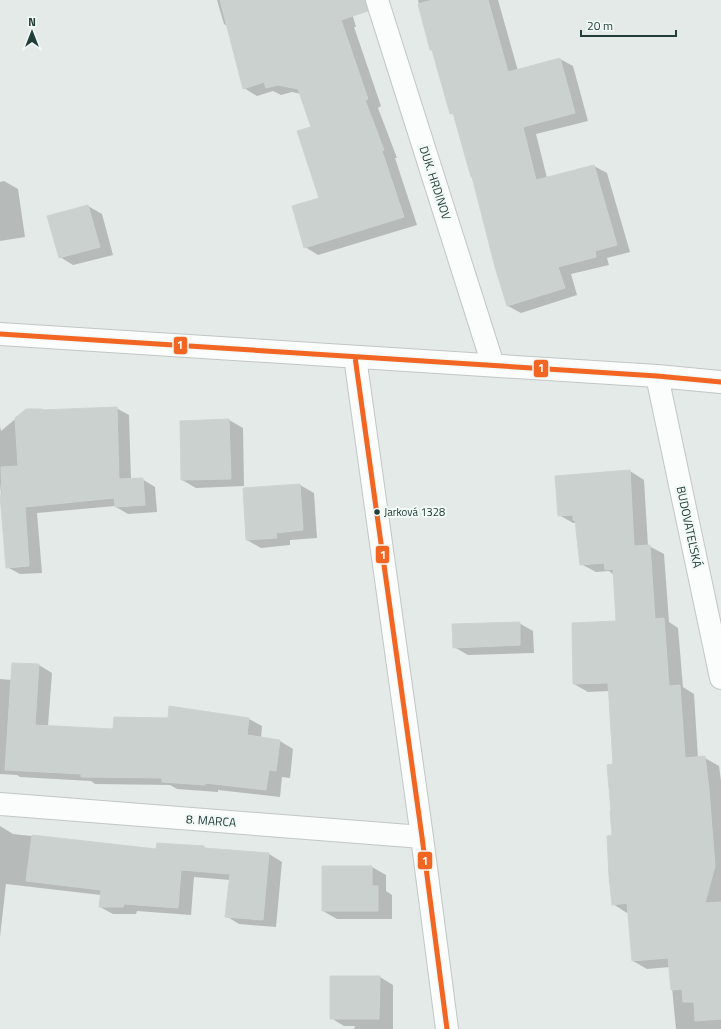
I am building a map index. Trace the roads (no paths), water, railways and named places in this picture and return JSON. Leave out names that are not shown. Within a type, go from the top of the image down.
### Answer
[{"type":"street","name":"DUK. HRDINOV","points":[[377,0],[493,366]]},
{"type":"street","points":[[0,334],[657,376],[721,382]]},
{"type":"street","points":[[355,356],[422,837],[447,1029]]},
{"type":"street","name":"BUDOVATEĽSKÁ","points":[[657,376],[721,678]]},
{"type":"street","name":"8. MARCA","points":[[0,804],[422,837]]},
{"type":"place","name":"Jarková 1328","points":[[377,512]]}]
